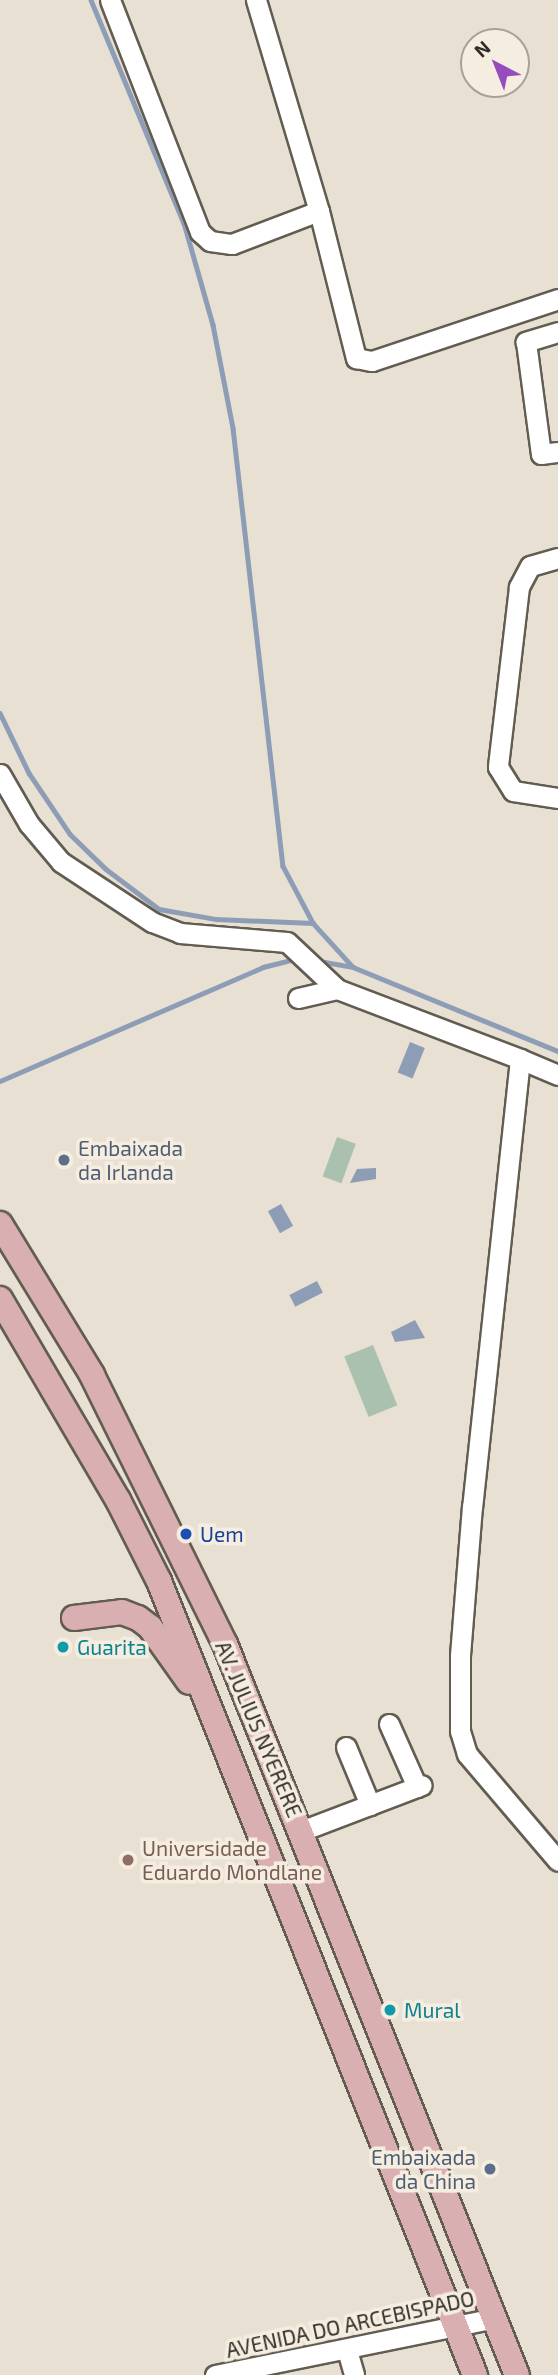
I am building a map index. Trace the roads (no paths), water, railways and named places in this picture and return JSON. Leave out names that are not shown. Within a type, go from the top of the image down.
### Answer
[{"type":"main road","name":"AV. JULIUS NYERERE","points":[[0,1224],[79,1351],[225,1644],[517,2375]]},
{"type":"main road","name":"AV. JULIUS NYERERE","points":[[0,1299],[118,1500],[159,1581],[475,2375]]},
{"type":"main road","points":[[74,1618],[122,1612],[138,1618],[206,1696]]},
{"type":"street","points":[[110,0],[200,232],[210,242],[232,244],[319,211]]},
{"type":"street","points":[[256,0],[319,211],[351,352],[363,361],[558,299]]},
{"type":"street","points":[[558,332],[526,342],[541,454],[558,452]]},
{"type":"street","points":[[558,558],[530,566],[519,587],[498,767],[513,791],[558,798]]},
{"type":"street","points":[[0,774],[29,824],[61,862],[152,922],[180,933],[288,942],[331,981],[550,1072]]},
{"type":"street","points":[[298,998],[331,981]]},
{"type":"street","points":[[520,1059],[513,1096],[472,1506],[460,1656],[460,1731],[467,1754],[558,1861]]},
{"type":"street","points":[[513,1096],[523,1078],[550,1072]]},
{"type":"street","points":[[301,1831],[419,1786],[389,1724]]},
{"type":"street","points":[[346,1747],[370,1805]]},
{"type":"street","name":"AVENIDA DO ARCEBISPADO","points":[[215,2375],[494,2318]]},
{"type":"street","points":[[347,2350],[354,2375]]},
{"type":"water","points":[[410,1042],[425,1048],[412,1079],[398,1073]]},
{"type":"water","points":[[376,1168],[376,1179],[350,1183],[357,1169]]},
{"type":"water","points":[[281,1204],[293,1226],[280,1233],[268,1211]]},
{"type":"water","points":[[317,1281],[323,1293],[295,1307],[289,1295]]},
{"type":"water","points":[[415,1320],[425,1338],[395,1342],[391,1332]]},
{"type":"waterway","points":[[91,0],[184,223],[213,325],[233,428],[283,866],[313,923],[353,967]]},
{"type":"waterway","points":[[0,713],[29,773],[70,834],[106,869],[159,909],[216,919],[313,923]]},
{"type":"waterway","points":[[0,1081],[263,967],[296,959]]},
{"type":"waterway","points":[[319,961],[353,967],[558,1051]]},
{"type":"place","name":"Embaixada da Irlanda","points":[[64,1160]]},
{"type":"place","name":"Uem","points":[[186,1534]]},
{"type":"place","name":"Guarita","points":[[63,1647]]},
{"type":"place","name":"Universidade Eduardo Mondlane","points":[[128,1860]]},
{"type":"place","name":"Mural","points":[[390,2010]]},
{"type":"place","name":"Embaixada da China","points":[[490,2169]]}]
